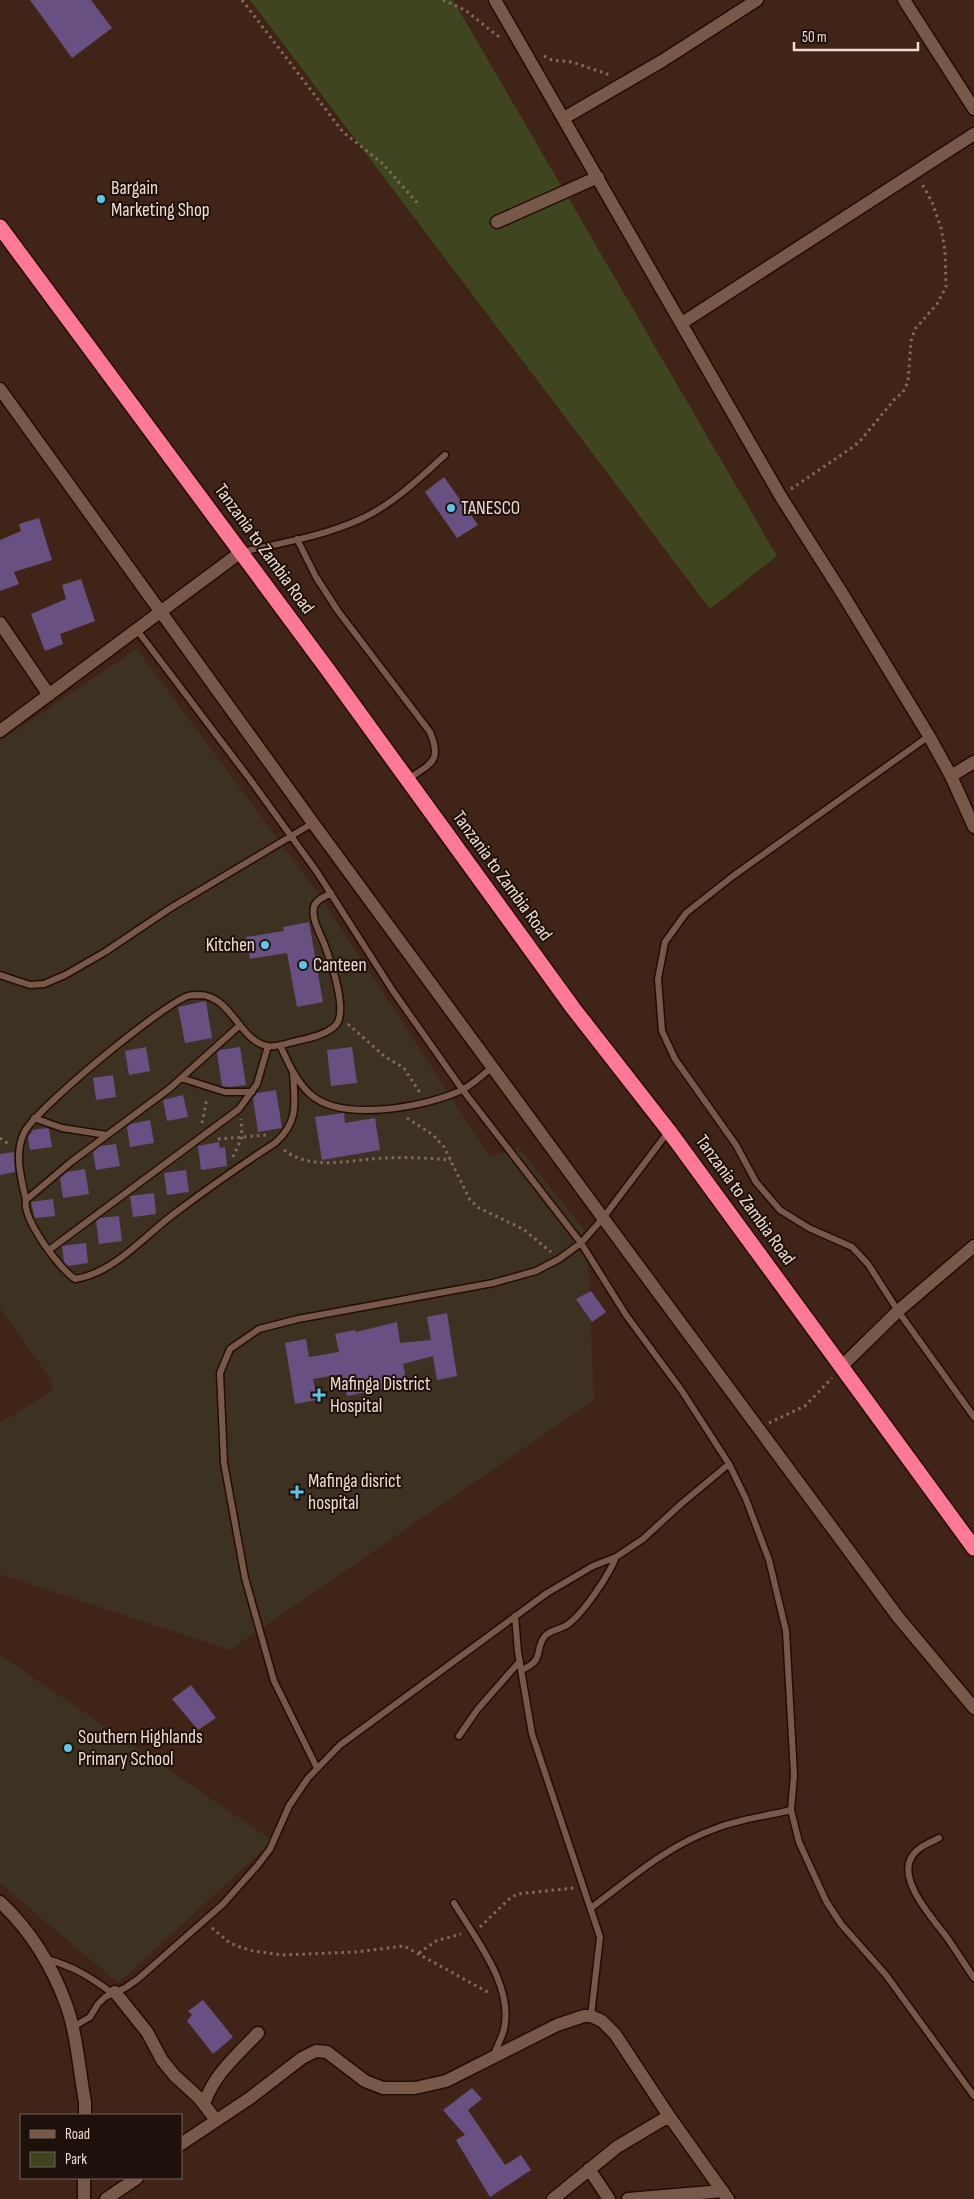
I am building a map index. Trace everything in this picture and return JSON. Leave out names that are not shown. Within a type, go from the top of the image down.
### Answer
[{"type":"highway","name":"Tanzania to Zambia Road","points":[[0,227],[241,552],[573,1008],[669,1131],[974,1548]]},
{"type":"street","points":[[495,0],[781,497],[929,736],[951,776],[974,828]]},
{"type":"street","points":[[564,118],[662,61],[757,0]]},
{"type":"street","points":[[904,0],[974,109]]},
{"type":"street","points":[[682,322],[974,134]]},
{"type":"street","points":[[497,222],[598,177]]},
{"type":"street","points":[[0,389],[313,823],[603,1218],[898,1616],[974,1708]]},
{"type":"street","points":[[0,731],[241,552]]},
{"type":"street","points":[[0,624],[49,695]]},
{"type":"street","points":[[951,776],[974,762]]},
{"type":"street","points":[[842,1366],[898,1311],[974,1246]]},
{"type":"street","points":[[0,1902],[9,1910],[47,1959],[67,2006],[85,2102],[85,2114]]},
{"type":"street","points":[[113,1992],[147,2032],[162,2060],[174,2075],[204,2104],[216,2120]]},
{"type":"street","points":[[182,2143],[250,2098],[302,2058],[316,2051],[327,2052],[365,2081],[383,2088],[415,2088],[446,2081],[557,2025],[584,2016],[591,2016],[602,2021],[615,2034],[669,2116],[725,2195]]},
{"type":"street","points":[[204,2104],[208,2092],[220,2072],[258,2033]]},
{"type":"street","points":[[553,2199],[588,2168],[617,2147],[669,2116]]},
{"type":"street","points":[[588,2168],[609,2199]]},
{"type":"street","points":[[84,2179],[84,2199]]},
{"type":"street","points":[[106,2199],[136,2179]]},
{"type":"street","points":[[628,2199],[725,2195]]},
{"type":"lane","points":[[241,552],[331,530],[364,518],[401,494],[445,456]]},
{"type":"lane","points":[[297,539],[316,577],[338,611],[430,732],[437,748],[434,760],[407,780]]},
{"type":"lane","points":[[137,630],[291,836],[462,1090],[581,1243],[626,1315],[682,1391],[729,1464],[746,1499],[768,1560],[786,1631],[794,1775],[791,1810],[799,1842],[826,1900],[841,1924],[886,1974],[974,2096]]},
{"type":"lane","points":[[929,736],[733,876],[686,913],[665,942],[658,979],[662,1030],[675,1059],[736,1146],[756,1182],[780,1210],[810,1228],[852,1247],[868,1264],[898,1311],[974,1417]]},
{"type":"lane","points":[[0,975],[30,985],[44,984],[65,975],[105,952],[169,909],[313,823]]},
{"type":"lane","points":[[293,1073],[294,1112],[287,1133],[174,1213],[113,1263],[92,1276],[74,1280],[64,1271],[30,1220],[26,1210],[19,1150],[24,1132],[34,1118],[141,1027],[189,996],[200,995],[214,999],[257,1041],[268,1046],[280,1045],[322,1034],[336,1025],[340,1019],[337,989],[325,946],[314,918],[314,906],[318,900],[331,893]]},
{"type":"lane","points":[[26,1200],[181,1078],[240,1026]]},
{"type":"lane","points":[[280,1045],[293,1073],[310,1095],[328,1104],[360,1110],[392,1110],[462,1090],[492,1067]]},
{"type":"lane","points":[[49,1250],[238,1109],[257,1084],[268,1046]]},
{"type":"lane","points":[[181,1078],[225,1092],[252,1092]]},
{"type":"lane","points":[[34,1118],[62,1128],[107,1135]]},
{"type":"lane","points":[[317,1768],[274,1681],[245,1578],[222,1444],[220,1374],[230,1349],[259,1329],[278,1324],[492,1283],[536,1271],[559,1259],[581,1243],[603,1218],[669,1131]]},
{"type":"lane","points":[[71,2027],[90,2017],[98,2004],[113,1992],[125,1988],[138,1979],[223,1904],[270,1849],[289,1806],[317,1768],[340,1746],[547,1593],[594,1566],[616,1557],[643,1539],[680,1504],[729,1464]]},
{"type":"lane","points":[[521,1670],[535,1662],[542,1640],[547,1634],[566,1626],[574,1619],[610,1571],[616,1557]]},
{"type":"lane","points":[[515,1616],[521,1670],[532,1734],[600,1937],[591,2016]]},
{"type":"lane","points":[[459,1736],[476,1710],[520,1661]]},
{"type":"lane","points":[[591,1908],[653,1860],[691,1839],[717,1827],[791,1810]]},
{"type":"lane","points":[[939,1838],[921,1847],[911,1858],[910,1880],[924,1908],[974,1978]]},
{"type":"lane","points":[[454,1903],[499,1976],[504,2001],[504,2028],[494,2056]]},
{"type":"lane","points":[[47,1959],[69,1965],[87,1974],[113,1992]]},
{"type":"path","points":[[242,0],[344,132],[382,163],[420,206]]},
{"type":"path","points":[[781,497],[850,450],[903,392],[908,382],[911,341],[915,329],[937,304],[946,287],[945,250],[941,228],[932,202],[916,172]]},
{"type":"path","points":[[340,1019],[358,1031],[384,1056],[404,1068],[424,1102]]},
{"type":"path","points":[[208,1088],[197,1140],[287,1133]]},
{"type":"path","points":[[392,1110],[413,1120],[433,1135],[451,1160],[470,1200],[479,1208],[523,1229],[559,1259]]},
{"type":"path","points":[[275,1143],[300,1159],[314,1163],[355,1162],[382,1158],[451,1160]]},
{"type":"path","points":[[760,1429],[777,1418],[796,1412],[805,1406],[842,1366]]},
{"type":"path","points":[[419,1953],[436,1942],[472,1932],[517,1894],[583,1888]]},
{"type":"path","points":[[200,1923],[216,1930],[230,1943],[253,1951],[282,1955],[331,1954],[404,1946],[504,2001]]},
{"type":"shaded area","points":[[137,649],[320,896],[490,1157],[518,1147],[587,1233],[594,1400],[230,1650],[0,1574],[0,1423],[52,1391],[52,1381],[0,1308],[0,741]]},
{"type":"shaded area","name":"Southern Highlands Primary School","points":[[0,1655],[273,1841],[118,1983],[0,1883]]},
{"type":"green space","points":[[250,0],[453,0],[777,556],[710,609]]},
{"type":"building","points":[[30,0],[91,0],[112,28],[72,58]]},
{"type":"building","name":"TANESCO","points":[[444,477],[478,525],[457,538],[425,492]]},
{"type":"building","points":[[39,518],[52,560],[14,572],[19,584],[0,591],[0,540],[21,531],[19,524]]},
{"type":"building","points":[[81,579],[95,621],[60,634],[63,644],[45,651],[31,614],[66,599],[62,585]]},
{"type":"building","name":"Canteen","points":[[309,922],[323,1002],[297,1007],[287,953],[250,959],[246,937],[284,931],[283,927]]},
{"type":"building","points":[[206,1001],[212,1038],[185,1043],[178,1007]]},
{"type":"building","points":[[146,1047],[150,1071],[129,1075],[125,1051]]},
{"type":"building","points":[[240,1047],[246,1085],[222,1086],[217,1053],[220,1050]]},
{"type":"building","points":[[352,1047],[357,1083],[331,1086],[327,1050]]},
{"type":"building","points":[[113,1075],[116,1097],[96,1100],[93,1078]]},
{"type":"building","points":[[276,1090],[282,1128],[258,1132],[253,1098],[257,1093]]},
{"type":"building","points":[[183,1095],[188,1117],[167,1121],[163,1100]]},
{"type":"building","points":[[344,1113],[345,1123],[375,1118],[380,1150],[322,1160],[315,1117]]},
{"type":"building","points":[[150,1120],[154,1143],[130,1147],[127,1127],[131,1124]]},
{"type":"building","points":[[49,1129],[52,1147],[30,1150],[28,1137],[33,1130]]},
{"type":"building","points":[[219,1142],[220,1148],[225,1147],[227,1166],[201,1170],[198,1146]]},
{"type":"building","points":[[116,1144],[120,1166],[96,1170],[93,1152],[100,1146]]},
{"type":"building","points":[[14,1152],[15,1172],[0,1175],[0,1154]]},
{"type":"building","points":[[85,1169],[89,1194],[63,1198],[60,1178],[67,1172]]},
{"type":"building","points":[[186,1170],[189,1192],[167,1195],[164,1173]]},
{"type":"building","points":[[154,1193],[156,1214],[133,1217],[130,1196]]},
{"type":"building","points":[[53,1199],[55,1216],[35,1218],[31,1202]]},
{"type":"building","points":[[119,1216],[122,1241],[99,1244],[96,1221],[100,1218]]},
{"type":"building","points":[[86,1243],[88,1263],[68,1266],[64,1262],[62,1246]]},
{"type":"building","points":[[591,1291],[606,1312],[592,1322],[576,1299]]},
{"type":"building","points":[[447,1313],[457,1376],[437,1380],[433,1356],[403,1364],[407,1384],[347,1396],[342,1374],[313,1379],[317,1400],[295,1404],[285,1343],[306,1339],[309,1357],[339,1352],[335,1334],[355,1330],[356,1332],[397,1322],[400,1343],[431,1340],[427,1317]]},
{"type":"building","points":[[191,1685],[216,1718],[198,1730],[172,1699]]},
{"type":"building","points":[[203,2000],[233,2037],[213,2054],[187,2021],[192,2015],[188,2011]]},
{"type":"building","points":[[472,2088],[482,2099],[468,2110],[505,2165],[521,2155],[531,2170],[490,2197],[456,2140],[465,2135],[443,2110]]},
{"type":"place","name":"Bargain Marketing Shop","points":[[101,199]]},
{"type":"place","name":"TANESCO","points":[[451,508]]},
{"type":"place","name":"Kitchen","points":[[265,945]]},
{"type":"place","name":"Canteen","points":[[303,965]]},
{"type":"place","name":"Mafinga District Hospital","points":[[319,1395]]},
{"type":"place","name":"Mafinga disrict hospital","points":[[297,1492]]},
{"type":"place","name":"Southern Highlands Primary School","points":[[68,1748]]}]
